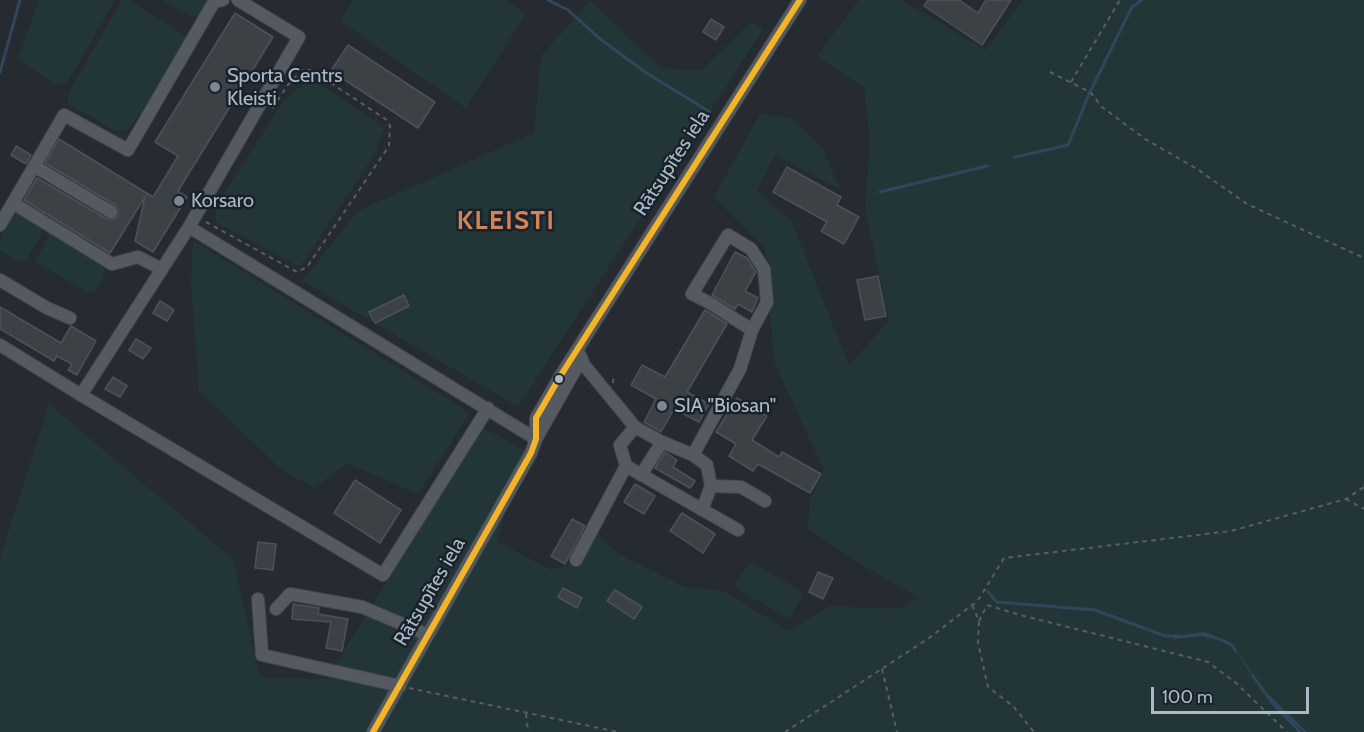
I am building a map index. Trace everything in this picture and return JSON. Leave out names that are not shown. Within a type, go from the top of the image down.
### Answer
[{"type":"street","points":[[0,225],[64,115],[128,150],[214,2],[224,0]]},
{"type":"street","points":[[81,395],[192,221],[299,38],[238,0]]},
{"type":"street","name":"Rātsupītes iela","points":[[373,732],[531,453],[536,439],[536,418],[578,348],[800,0]]},
{"type":"street","points":[[34,166],[111,212]]},
{"type":"street","points":[[13,203],[112,264],[138,257],[162,269]]},
{"type":"street","points":[[192,221],[536,439]]},
{"type":"street","points":[[693,455],[740,369],[752,330],[767,302],[764,269],[751,249],[728,235],[692,294],[752,330]]},
{"type":"street","points":[[0,280],[47,308],[70,318]]},
{"type":"street","points":[[0,345],[383,575],[488,408]]},
{"type":"street","points":[[578,348],[584,365],[635,427],[693,455],[707,465],[711,486],[702,510]]},
{"type":"street","points":[[635,427],[620,446],[626,466],[738,530]]},
{"type":"street","points":[[641,475],[662,442]]},
{"type":"street","points":[[576,560],[626,466]]},
{"type":"street","points":[[711,486],[741,487],[765,501]]},
{"type":"street","points":[[276,609],[290,594],[362,607],[428,635]]},
{"type":"street","points":[[258,599],[262,655],[400,686]]},
{"type":"path","points":[[1071,82],[1120,0]]},
{"type":"path","points":[[192,221],[297,272],[307,267],[389,146],[390,126],[387,120],[311,70],[302,70],[287,86],[268,115]]},
{"type":"path","points":[[1050,72],[1090,92],[1102,107],[1145,139],[1197,169],[1247,204],[1364,258]]},
{"type":"path","points":[[785,732],[882,669],[972,606],[1004,558],[1231,531],[1346,499],[1364,487]]},
{"type":"path","points":[[1346,499],[1364,509]]},
{"type":"path","points":[[1034,732],[1013,706],[988,687],[978,642],[979,621],[987,605],[1208,662],[1236,683],[1287,732]]},
{"type":"path","points":[[972,606],[979,621]]},
{"type":"path","points":[[882,669],[897,732]]},
{"type":"path","points":[[400,686],[618,732]]},
{"type":"path","points":[[526,713],[528,732]]},
{"type":"green space","points":[[39,0],[115,0],[68,82],[57,85],[18,59]]},
{"type":"green space","points":[[122,0],[129,0],[183,34],[185,38],[153,96],[130,128],[117,132],[68,103],[68,94]]},
{"type":"green space","points":[[161,0],[210,0],[203,14],[191,17]]},
{"type":"green space","points":[[353,0],[506,0],[526,14],[466,108],[340,21]]},
{"type":"green space","points":[[859,0],[902,0],[985,50],[1023,0],[1364,0],[1364,732],[0,732],[0,558],[49,404],[233,559],[260,678],[327,679],[482,427],[524,450],[497,541],[551,570],[566,566],[599,534],[615,552],[685,587],[724,591],[788,631],[830,606],[898,609],[917,597],[865,567],[808,529],[810,499],[824,471],[774,361],[765,248],[714,197],[760,114],[790,118],[822,147],[840,189],[775,155],[757,190],[792,222],[849,366],[889,320],[865,209],[870,139],[864,87],[817,56]]},
{"type":"green space","points":[[590,1],[661,68],[701,71],[750,23],[764,28],[518,407],[302,281],[358,211],[534,133],[541,56]]},
{"type":"green space","points":[[307,82],[320,84],[385,128],[374,155],[300,267],[216,222],[215,207],[284,100]]},
{"type":"green space","points":[[19,214],[41,225],[42,234],[26,261],[20,262],[0,251],[0,241],[11,215]]},
{"type":"green space","points":[[50,233],[105,269],[97,291],[89,293],[35,262]]},
{"type":"green space","points":[[193,240],[470,413],[418,494],[347,463],[315,488],[283,471],[199,391],[191,281]]},
{"type":"green space","points":[[750,561],[804,593],[789,619],[734,587]]},
{"type":"water","points":[[1205,632],[1231,644],[1202,636],[1174,639],[1174,636]]},
{"type":"water","points":[[1235,649],[1264,690],[1307,732],[1304,732],[1273,702],[1255,680]]},
{"type":"building","points":[[928,0],[959,0],[978,13],[986,0],[1011,0],[982,45],[924,6]]},
{"type":"building","name":"Sporta Centrs Kleisti","points":[[235,13],[273,37],[178,191],[187,197],[153,252],[135,241],[145,197],[110,253],[24,200],[37,178],[107,219],[114,219],[118,216],[118,209],[115,205],[45,163],[59,139],[153,197],[178,156],[155,142]]},
{"type":"building","points":[[711,19],[724,27],[716,40],[703,32]]},
{"type":"building","points":[[348,45],[435,102],[418,128],[331,71]]},
{"type":"building","points":[[16,146],[31,155],[26,164],[11,155]]},
{"type":"building","points":[[787,167],[841,197],[837,205],[859,217],[844,244],[821,231],[827,222],[773,192]]},
{"type":"building","points":[[735,252],[747,258],[756,272],[745,291],[758,298],[752,312],[738,304],[735,309],[712,295]]},
{"type":"building","points":[[878,276],[886,316],[865,320],[857,280]]},
{"type":"building","points":[[404,295],[409,306],[375,323],[369,312]]},
{"type":"building","points":[[160,301],[174,310],[167,321],[153,313]]},
{"type":"building","points":[[0,307],[61,343],[71,326],[96,341],[77,375],[68,370],[72,364],[57,356],[54,361],[0,329]]},
{"type":"building","points":[[705,310],[727,324],[687,392],[709,404],[699,422],[674,409],[661,432],[644,422],[656,399],[631,385],[642,365],[665,377]]},
{"type":"building","points":[[136,339],[151,348],[143,359],[129,350]]},
{"type":"building","points":[[113,377],[127,386],[120,397],[105,389]]},
{"type":"building","points":[[737,398],[767,416],[752,440],[779,457],[782,452],[821,474],[810,493],[758,464],[753,471],[729,456],[736,444],[716,432]]},
{"type":"building","points":[[665,452],[677,460],[673,467],[695,481],[690,488],[655,468]]},
{"type":"building","points":[[355,480],[401,510],[380,543],[334,513]]},
{"type":"building","points":[[635,484],[655,496],[644,514],[624,502]]},
{"type":"building","points":[[682,513],[715,534],[703,553],[670,531]]},
{"type":"building","points":[[572,519],[585,526],[565,564],[551,556]]},
{"type":"building","points":[[258,542],[276,544],[273,570],[255,568]]},
{"type":"building","points":[[818,572],[833,578],[823,599],[809,592]]},
{"type":"building","points":[[563,588],[582,598],[577,608],[558,597]]},
{"type":"building","points":[[615,590],[642,607],[634,619],[607,601]]},
{"type":"building","points":[[293,604],[319,608],[318,614],[348,619],[342,651],[326,648],[331,622],[292,619]]},
{"type":"waterway","points":[[0,72],[20,0]]},
{"type":"waterway","points":[[548,0],[568,10],[599,38],[645,72],[710,112]]},
{"type":"waterway","points":[[1015,157],[1068,145],[1090,92],[1132,7],[1142,0]]},
{"type":"waterway","points":[[880,192],[987,166]]},
{"type":"waterway","points":[[987,591],[997,602],[1095,610],[1165,636],[1178,636]]},
{"type":"waterway","points":[[1223,641],[1232,645],[1236,651]]},
{"type":"waterway","points":[[1253,676],[1273,704],[1300,732]]},
{"type":"transit line","points":[[373,732],[531,453],[536,439],[536,418],[561,375],[800,0]]},
{"type":"place","name":"Sporta Centrs Kleisti","points":[[215,87]]},
{"type":"place","name":"Korsaro","points":[[179,201]]},
{"type":"place","name":"SIA \"Biosan\"","points":[[662,406]]},
{"type":"district","name":"KLEISTI","points":[[506,221]]}]
